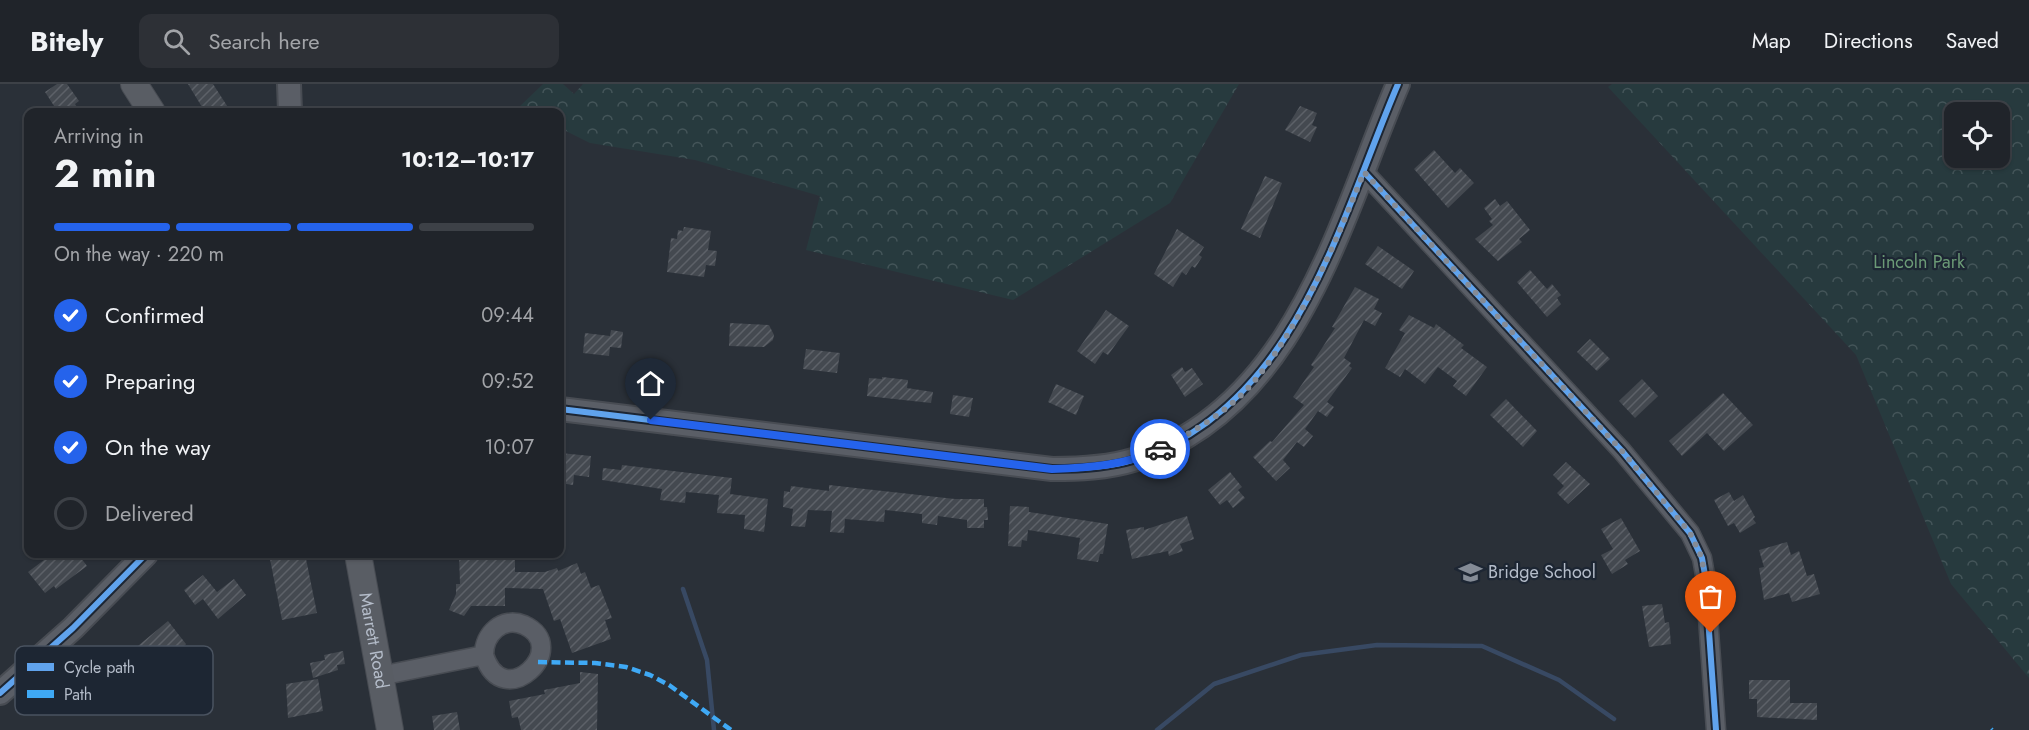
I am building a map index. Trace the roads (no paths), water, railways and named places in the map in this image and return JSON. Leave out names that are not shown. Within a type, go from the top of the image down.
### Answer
[{"type":"main road","points":[[134,84],[149,108]]},
{"type":"main road","name":"Marrett Road","points":[[359,558],[390,730]]},
{"type":"street","points":[[289,84],[290,108]]},
{"type":"street","points":[[564,408],[1052,469],[1103,466],[1133,460],[1185,436],[1218,414],[1256,380],[1293,324],[1345,220],[1398,84]]},
{"type":"street","points":[[1364,172],[1622,451],[1690,533],[1702,558],[1705,575],[1716,730]]},
{"type":"street","points":[[52,646],[142,558]]},
{"type":"street","points":[[380,676],[484,655]]},
{"type":"street","points":[[2,690],[15,679]]},
{"type":"waterway","points":[[683,589],[707,660],[714,730]]},
{"type":"waterway","points":[[1157,730],[1214,684],[1301,655],[1377,645],[1482,646],[1559,680],[1614,719]]},
{"type":"place","name":"Bridge School","points":[[1470,572]]},
{"type":"park label","name":"Lincoln Park","points":[[1919,262]]}]
